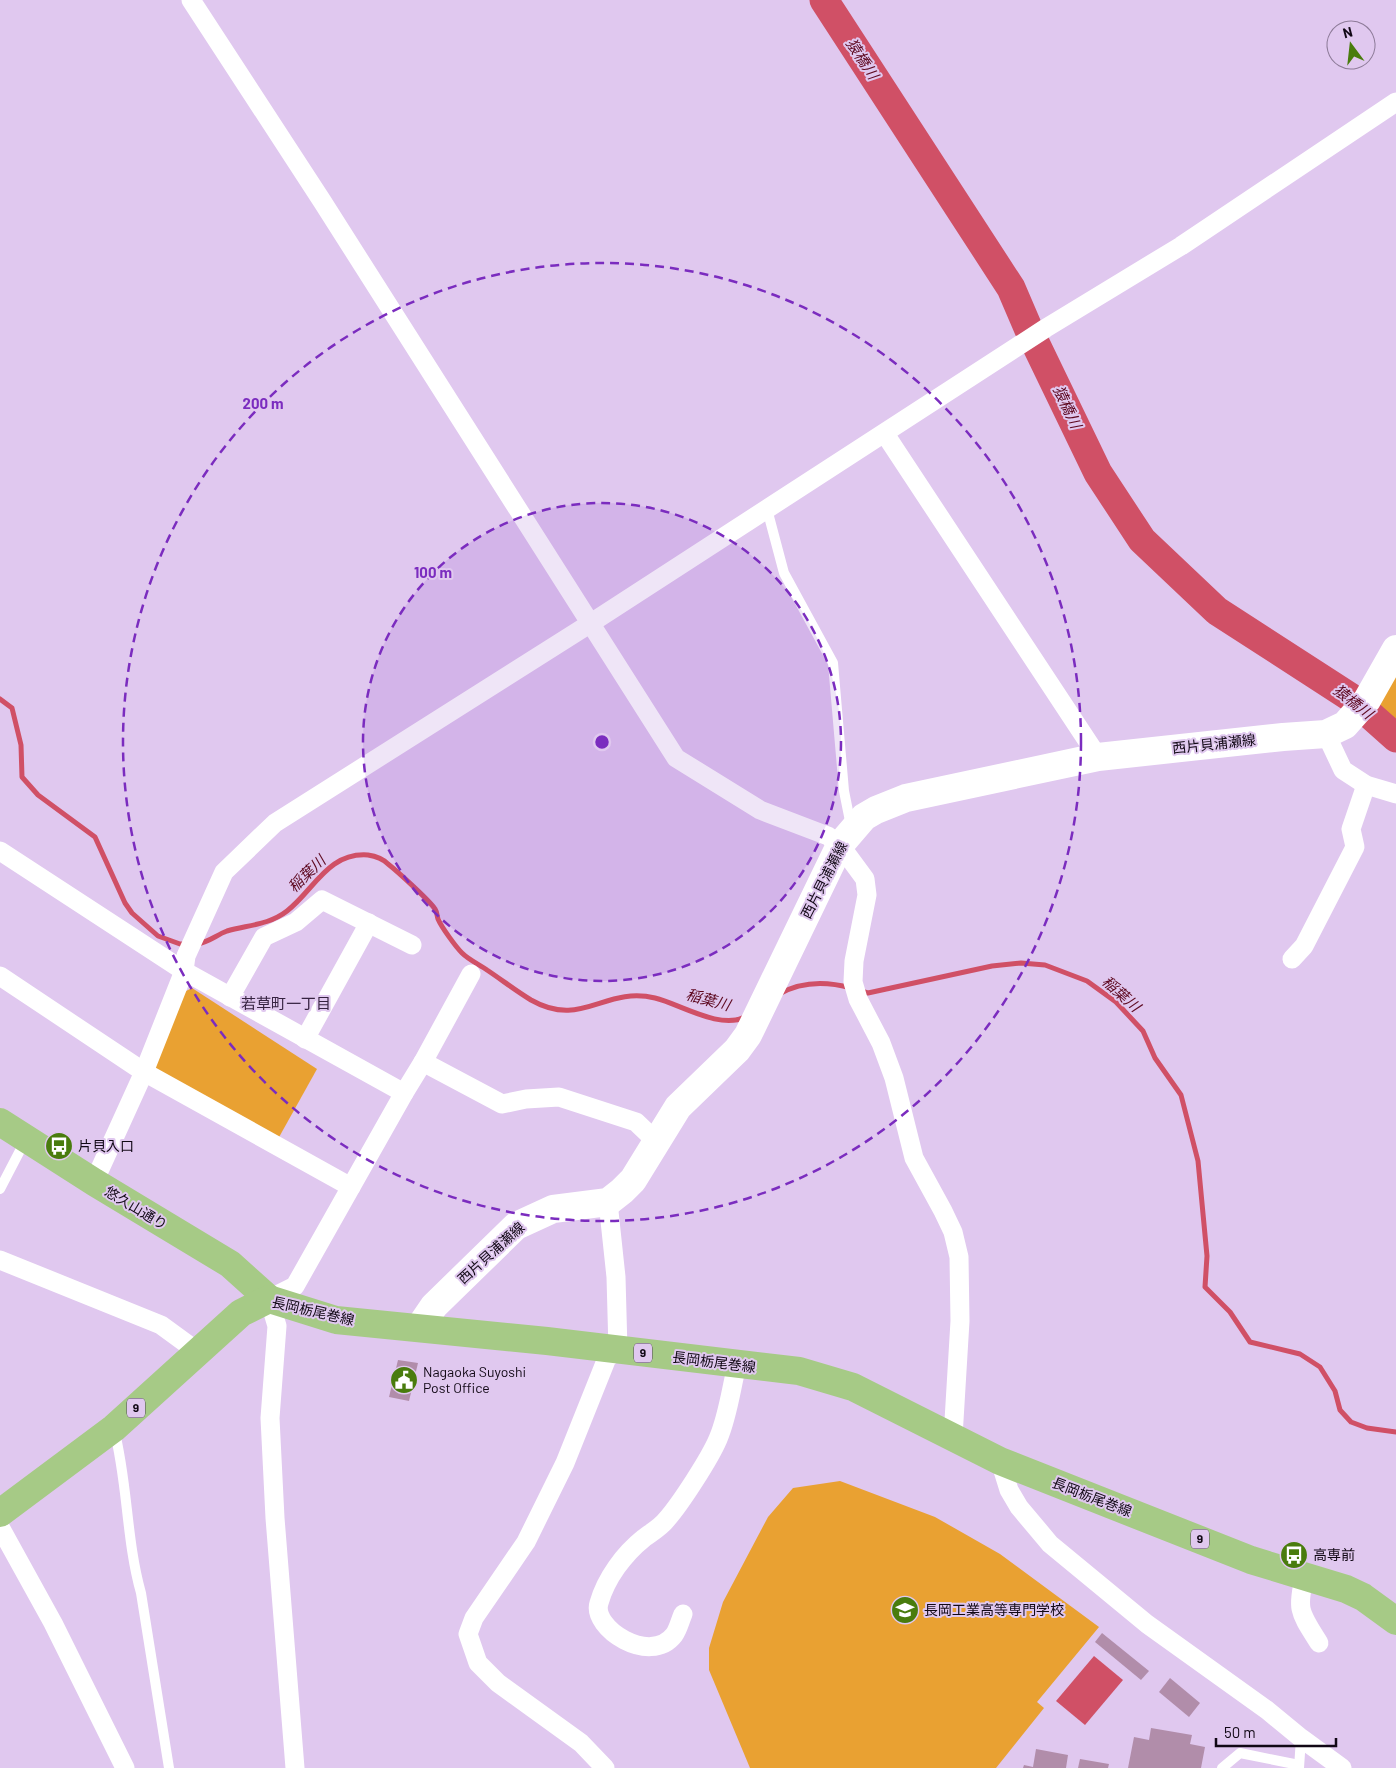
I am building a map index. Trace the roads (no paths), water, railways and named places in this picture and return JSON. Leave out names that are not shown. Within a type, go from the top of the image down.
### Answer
[{"type":"main road","name":"西片貝浦瀬線","points":[[419,1328],[434,1306],[516,1226],[552,1209],[608,1202],[633,1180],[678,1108],[737,1050],[748,1035],[845,837],[864,817],[906,798],[1098,757],[1326,734],[1345,725],[1367,700],[1396,649]]},
{"type":"main road","name":"悠久山通り","points":[[0,1122],[94,1182],[230,1264],[269,1299]]},
{"type":"main road","name":"長岡栃尾巻線","points":[[2,1511],[114,1428],[241,1313],[269,1299],[336,1320],[618,1350],[799,1372],[828,1378],[853,1387],[1000,1461],[1251,1560],[1305,1575],[1363,1597],[1396,1620]]},
{"type":"street","points":[[191,0],[676,758],[760,810],[828,836],[845,837],[865,879],[867,895],[854,961],[853,982],[858,999],[880,1043],[894,1078],[914,1158],[946,1218],[959,1256],[960,1321],[953,1437]]},
{"type":"street","points":[[94,1182],[144,1072],[195,936],[224,872],[275,823],[885,434],[1046,328],[1181,246],[1396,102]]},
{"type":"street","points":[[885,434],[1098,757]]},
{"type":"street","points":[[1326,734],[1344,770],[1366,785],[1396,794]]},
{"type":"street","points":[[1292,959],[1304,946],[1355,847],[1351,829],[1366,785]]},
{"type":"street","points":[[0,851],[185,964],[230,997],[404,1093]]},
{"type":"street","points":[[230,997],[264,937],[296,922],[322,900],[412,945]]},
{"type":"street","points":[[305,1039],[369,923]]},
{"type":"street","points":[[295,1768],[275,1518],[271,1436],[276,1326],[269,1299],[295,1286],[471,974]]},
{"type":"street","points":[[0,976],[144,1072],[351,1186]]},
{"type":"street","points":[[423,1062],[502,1104],[526,1099],[559,1097],[636,1122],[657,1142]]},
{"type":"street","points":[[605,1768],[581,1743],[498,1683],[478,1663],[468,1634],[474,1618],[526,1542],[582,1425],[591,1393],[607,1358],[618,1350],[616,1277],[608,1202]]},
{"type":"street","points":[[0,1260],[161,1325],[198,1352]]},
{"type":"street","points":[[683,1614],[674,1636],[662,1644],[646,1648],[633,1646],[620,1638],[598,1614],[598,1605],[615,1571],[627,1553],[668,1519],[718,1439],[737,1365]]},
{"type":"street","points":[[1000,1461],[1009,1490],[1018,1508],[1050,1544],[1147,1624],[1267,1710],[1342,1768]]},
{"type":"street","points":[[2,1511],[53,1623],[125,1768]]},
{"type":"street","points":[[1305,1575],[1299,1597],[1300,1610],[1319,1643]]},
{"type":"lane","points":[[767,509],[784,573],[833,663],[844,791],[845,837]]},
{"type":"lane","points":[[0,1190],[26,1139]]},
{"type":"lane","points":[[114,1428],[121,1457],[134,1568],[141,1593],[169,1768]]},
{"type":"lane","points":[[1222,1768],[1240,1753],[1299,1767],[1301,1738]]},
{"type":"waterway","name":"猿橋川","points":[[824,0],[1011,288],[1029,330],[1098,473],[1142,540],[1217,611],[1350,697],[1396,738]]},
{"type":"waterway","name":"稲葉川","points":[[0,699],[12,708],[21,745],[22,777],[38,795],[95,837],[125,903],[132,913],[158,936],[180,944],[188,944]]},
{"type":"waterway","name":"稲葉川","points":[[196,944],[227,931],[266,922],[280,916],[297,902],[332,866],[354,856],[368,855],[386,862],[427,900],[435,909],[438,919],[446,932],[465,956],[525,997],[549,1008],[579,1009],[621,997],[637,996],[655,998],[712,1018],[735,1020],[745,1017]]},
{"type":"waterway","name":"稲葉川","points":[[861,991],[868,993],[992,966],[1021,963],[1045,965],[1087,981],[1116,1002],[1143,1031],[1155,1058],[1181,1095],[1198,1161],[1207,1256],[1205,1287],[1230,1312],[1250,1342],[1300,1354],[1320,1367],[1335,1391],[1340,1410],[1351,1422],[1367,1428],[1396,1432]]},
{"type":"waterway","name":"稲葉川","points":[[779,994],[796,987],[814,983],[851,988]]},
{"type":"place","name":"片貝入口","points":[[59,1146]]},
{"type":"place","name":"Nagaoka Suyoshi Post Office","points":[[404,1380]]},
{"type":"place","name":"高専前","points":[[1294,1555]]},
{"type":"place","name":"長岡工業高等専門学校","points":[[905,1610]]},
{"type":"district","name":"若草町一丁目","points":[[286,1004]]}]
